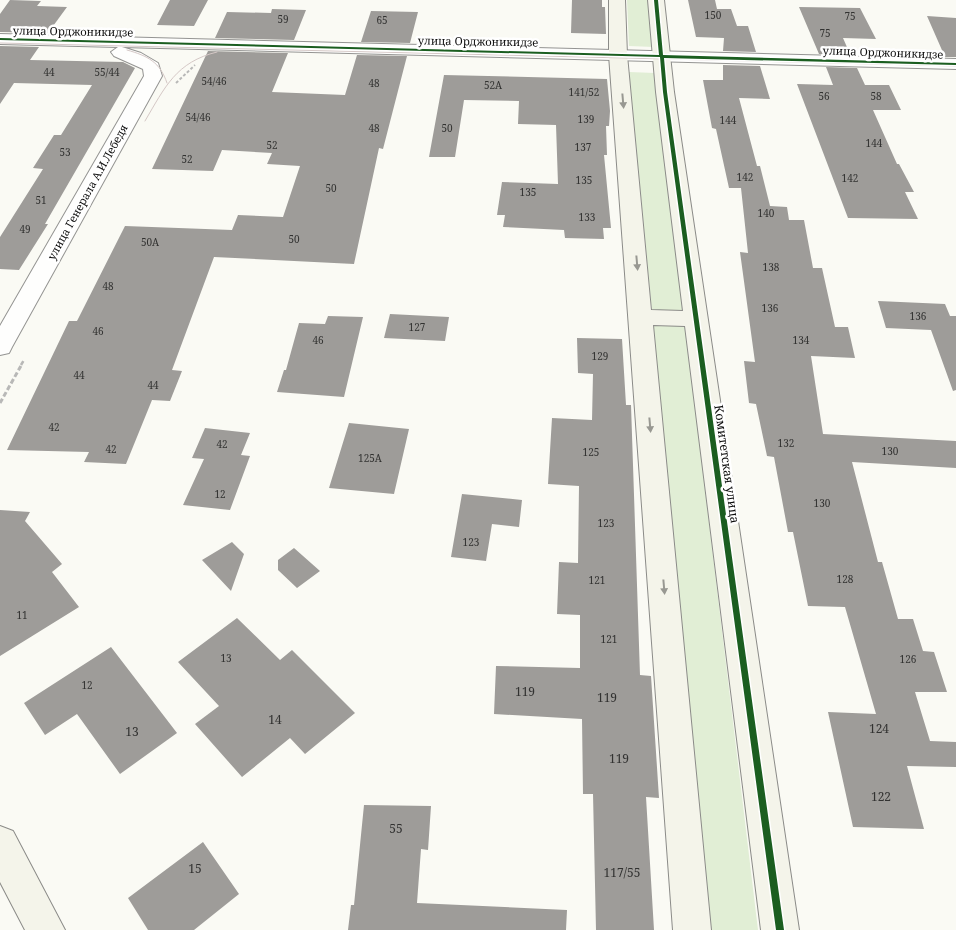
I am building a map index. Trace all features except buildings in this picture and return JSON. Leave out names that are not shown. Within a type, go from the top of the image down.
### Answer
[{"type":"street","points":[[617,0],[619,61],[692,930]]},
{"type":"street","name":"Комитетская улица","points":[[656,0],[665,92],[780,930]]},
{"type":"street","name":"улица Орджоникидзе","points":[[0,39],[296,47],[333,60],[956,64]]},
{"type":"street","name":"улица Орджоникидзе","points":[[0,49],[120,52],[173,44]]},
{"type":"street","name":"улица Генерала А.И.Лебедя","points":[[0,347],[153,76],[152,67],[120,52]]},
{"type":"street","points":[[641,317],[696,319]]},
{"type":"street","points":[[0,844],[46,930]]},
{"type":"path","points":[[173,88],[190,68],[202,61]]},
{"type":"path","points":[[0,403],[24,360]]},
{"type":"green space","points":[[627,0],[649,0],[654,47],[629,46]]},
{"type":"green space","points":[[629,72],[655,73],[758,930],[711,930]]},
{"type":"tram line","points":[[0,43],[956,66]]},
{"type":"tram line","points":[[127,50],[141,55],[157,65],[167,83]]},
{"type":"tram line","points":[[145,121],[159,97],[181,69],[203,56],[217,52]]},
{"type":"cycle path","points":[[656,0],[665,92],[780,930]]},
{"type":"cycle path","points":[[0,39],[956,64]]}]
